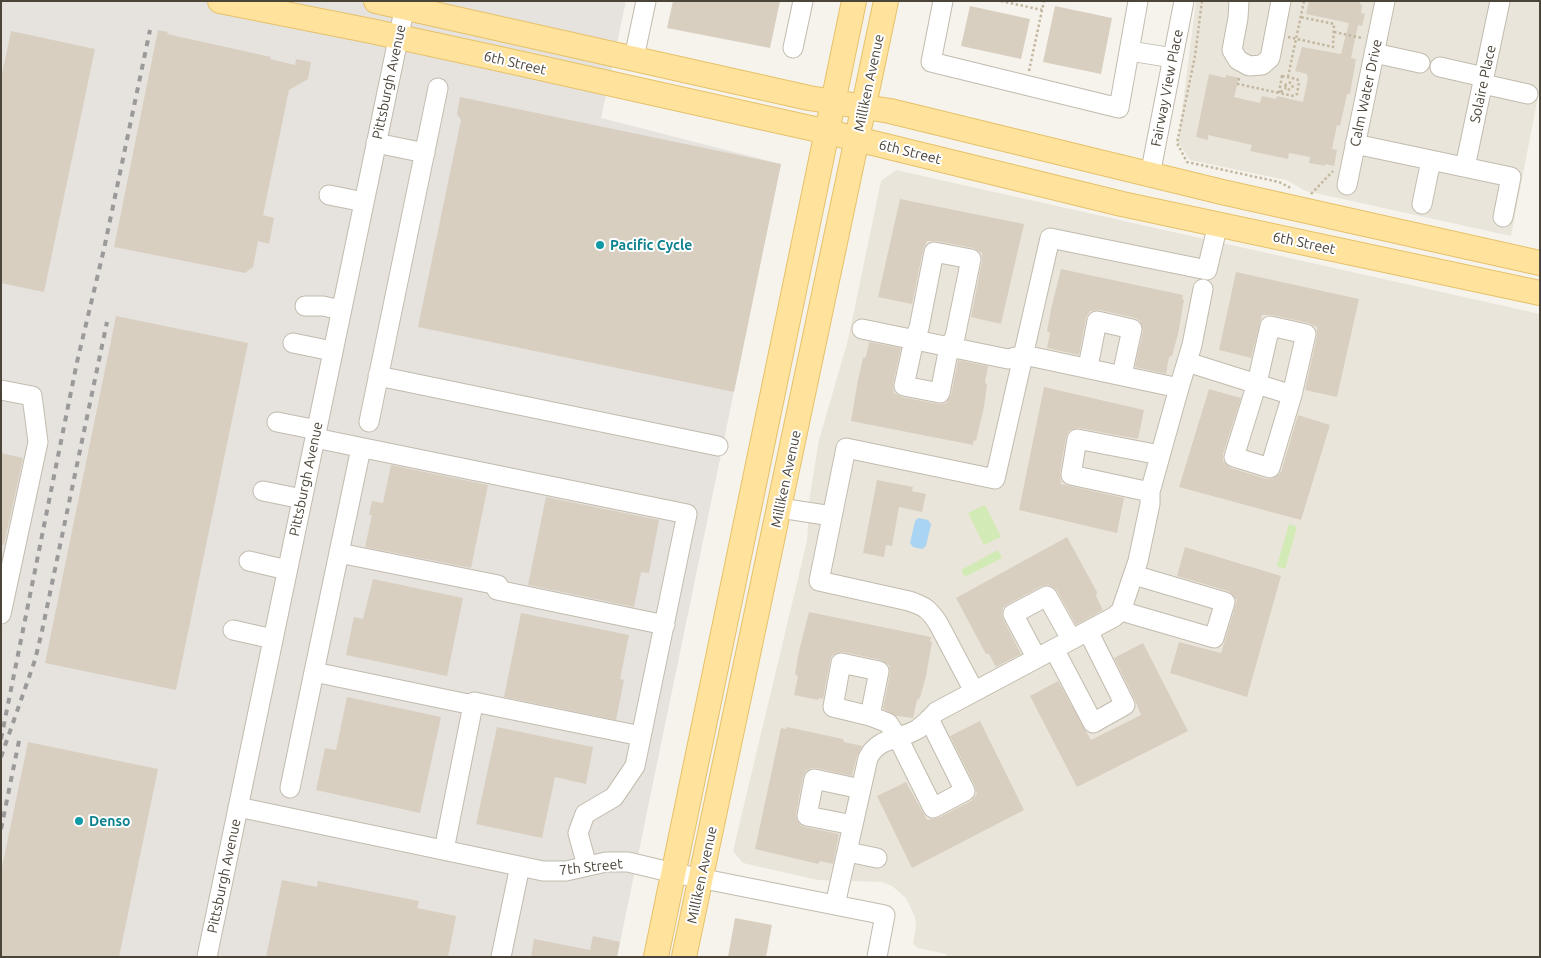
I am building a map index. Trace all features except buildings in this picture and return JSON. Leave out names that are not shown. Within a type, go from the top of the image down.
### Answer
[{"type":"main road","name":"6th Street","points":[[220,1],[398,37],[828,132],[1122,204],[1540,294]]},
{"type":"main road","points":[[376,1],[405,4],[809,98],[890,111],[1150,175],[1540,262]]},
{"type":"main road","name":"Milliken Avenue","points":[[656,957],[854,1]]},
{"type":"main road","name":"Milliken Avenue","points":[[684,957],[886,1]]},
{"type":"street","points":[[634,58],[646,1]]},
{"type":"street","points":[[793,48],[803,1]]},
{"type":"street","points":[[944,1],[931,62],[1119,108],[1138,1]]},
{"type":"street","name":"Fairway View Place","points":[[1150,175],[1184,1]]},
{"type":"street","points":[[1238,1],[1238,18],[1232,50],[1238,60],[1249,66],[1262,65],[1270,58],[1282,1]]},
{"type":"street","name":"Calm Water Drive","points":[[1347,185],[1369,46],[1385,1]]},
{"type":"street","name":"Solaire Place","points":[[1465,167],[1500,1]]},
{"type":"street","name":"Pittsburgh Avenue","points":[[207,957],[405,4]]},
{"type":"street","points":[[1369,46],[1420,63]]},
{"type":"street","points":[[1130,51],[1173,58]]},
{"type":"street","points":[[1440,67],[1528,94]]},
{"type":"street","points":[[369,422],[438,88]]},
{"type":"street","points":[[376,143],[425,153]]},
{"type":"street","points":[[1355,144],[1511,177],[1503,217]]},
{"type":"street","points":[[1422,204],[1431,160]]},
{"type":"street","points":[[329,195],[364,202]]},
{"type":"street","points":[[974,691],[938,622],[923,606],[909,601],[819,582],[846,448],[995,479],[1050,238],[1208,270],[1218,224]]},
{"type":"street","points":[[934,252],[971,259],[955,337],[949,347],[940,393],[904,386],[914,340],[919,328],[934,252]]},
{"type":"street","points":[[835,905],[868,758],[872,749],[883,742],[898,738],[920,728],[936,712],[1114,617],[1121,611],[1134,575],[1150,504],[1150,492],[1178,388],[1187,362],[1203,289]]},
{"type":"street","points":[[305,306],[323,306],[341,310]]},
{"type":"street","points":[[1088,367],[1097,321],[1132,329],[1122,375]]},
{"type":"street","points":[[1270,326],[1306,334],[1292,395],[1270,468],[1234,457],[1257,383],[1270,326]]},
{"type":"street","points":[[862,329],[1008,359],[1024,355],[1088,367],[1178,388]]},
{"type":"street","points":[[294,343],[332,351]]},
{"type":"street","points":[[1187,362],[1292,395]]},
{"type":"street","points":[[378,376],[718,446]]},
{"type":"street","points":[[1,390],[32,396],[38,442],[1,614]]},
{"type":"street","points":[[277,422],[362,448],[687,514],[635,766],[614,796],[585,814],[578,833],[587,866]]},
{"type":"street","points":[[1150,492],[1071,475],[1077,439],[1160,455]]},
{"type":"street","points":[[290,788],[362,448]]},
{"type":"street","points":[[263,491],[302,498]]},
{"type":"street","points":[[780,508],[832,516]]},
{"type":"street","points":[[339,553],[665,625]]},
{"type":"street","points":[[249,561],[288,570]]},
{"type":"street","points":[[1121,611],[1214,638],[1225,602],[1134,575]]},
{"type":"street","points":[[1036,657],[1013,614],[1047,596],[1071,639]]},
{"type":"street","points":[[233,630],[273,639]]},
{"type":"street","points":[[1054,649],[1093,723],[1125,705],[1088,631]]},
{"type":"street","points":[[314,672],[473,705],[444,850]]},
{"type":"street","points":[[474,702],[642,736]]},
{"type":"street","points":[[870,716],[888,723],[898,738],[933,808],[965,791],[929,719]]},
{"type":"street","points":[[853,825],[806,816],[814,779],[862,789]]},
{"type":"street","name":"7th Street","points":[[238,807],[543,871],[566,871],[606,862],[628,862],[885,915],[877,957]]},
{"type":"street","points":[[848,852],[878,858]]},
{"type":"street","points":[[501,957],[520,866]]},
{"type":"path","points":[[1001,1],[1042,10]]},
{"type":"path","points":[[1026,85],[1044,1]]},
{"type":"path","points":[[1202,1],[1195,56],[1177,142],[1187,162],[1279,182],[1294,190]]},
{"type":"path","points":[[1288,77],[1304,1]]},
{"type":"path","points":[[1275,34],[1333,47],[1334,24],[1300,17]]},
{"type":"path","points":[[1334,32],[1369,46]]},
{"type":"path","points":[[1242,62],[1238,84],[1295,95]]},
{"type":"path","points":[[1279,93],[1282,76]]},
{"type":"path","points":[[1282,76],[1298,80]]},
{"type":"path","points":[[1282,76],[1287,83],[1292,84],[1298,80]]},
{"type":"path","points":[[1295,95],[1297,94],[1298,80]]},
{"type":"path","points":[[1279,93],[1286,88],[1287,83]]},
{"type":"path","points":[[1292,84],[1291,89],[1295,95]]},
{"type":"path","points":[[1286,88],[1291,89]]},
{"type":"path","points":[[1308,197],[1325,181]]},
{"type":"shaded area","points":[[1,1],[626,1],[601,118],[781,164],[617,957],[1,957]]},
{"type":"shaded area","points":[[1196,1],[1540,1],[1540,86],[1511,236],[1306,191],[1286,180],[1190,160],[1178,142]]},
{"type":"shaded area","points":[[896,170],[1540,314],[1540,957],[948,957],[946,954],[918,948],[913,944],[916,926],[915,917],[906,898],[892,886],[882,882],[818,880],[743,863],[733,851],[807,541],[810,495],[819,440],[848,340],[881,181]]},
{"type":"green space","points":[[985,505],[1001,537],[984,545],[968,513]]},
{"type":"green space","points":[[1289,524],[1297,527],[1285,569],[1277,566]]},
{"type":"green space","points":[[998,550],[1002,558],[965,577],[961,570]]},
{"type":"water","points":[[918,518],[928,520],[931,524],[926,546],[922,549],[913,547],[910,543],[915,521]]},
{"type":"railway","points":[[1,739],[77,362],[104,249],[150,30]]},
{"type":"railway","points":[[1,757],[35,660],[107,322]]},
{"type":"railway","points":[[1,829],[20,736]]},
{"type":"place","name":"Pacific Cycle","points":[[600,245]]},
{"type":"place","name":"Denso","points":[[79,821]]}]
